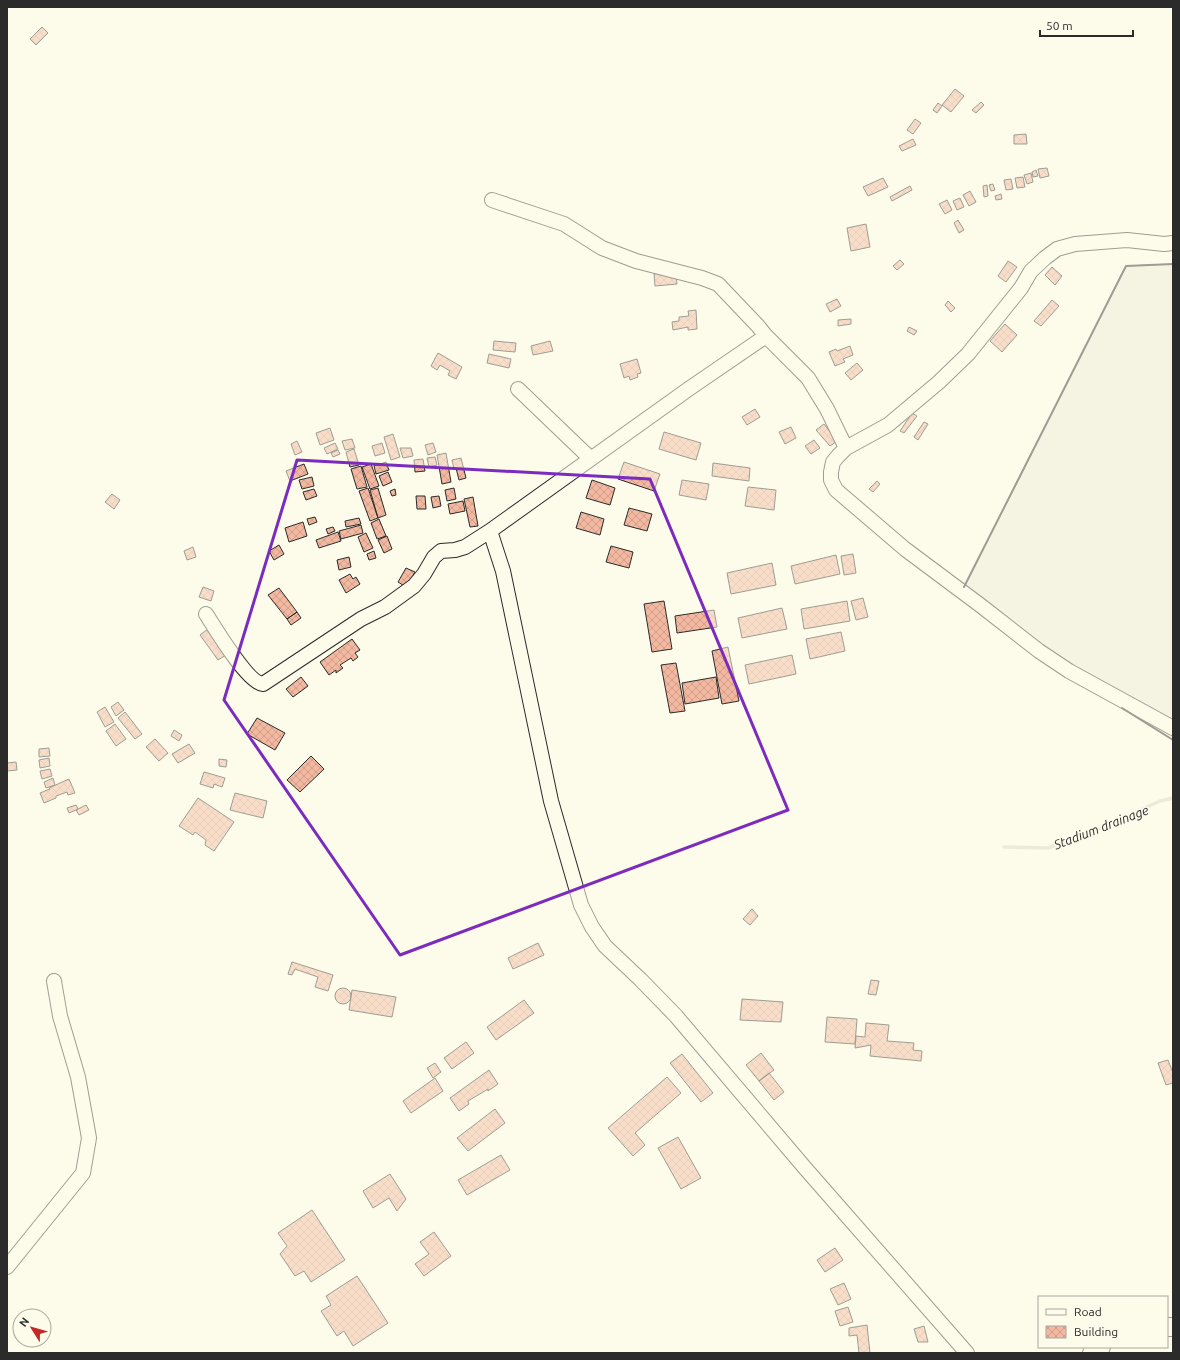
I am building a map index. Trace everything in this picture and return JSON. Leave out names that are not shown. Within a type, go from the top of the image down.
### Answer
[{"type":"street","points":[[492,200],[564,224],[602,248],[636,261],[702,278],[718,284],[730,295],[766,336],[808,378],[827,409],[846,448]]},
{"type":"street","points":[[1173,243],[1164,244],[1127,240],[1075,244],[1057,249],[1031,271],[1021,288],[968,354],[939,382],[888,425],[846,448],[838,456],[833,462],[831,480],[836,490],[905,550],[980,605],[1039,651],[1069,671],[1173,728]]},
{"type":"street","points":[[206,614],[244,670],[254,681],[263,684],[361,619],[385,607],[414,586],[424,574],[434,557],[441,551],[455,550],[465,547],[490,531],[690,388],[766,336]]},
{"type":"street","points":[[518,389],[591,459]]},
{"type":"street","points":[[490,531],[503,571],[551,801],[581,905],[592,927],[605,946],[676,1016],[831,1198],[966,1353]]},
{"type":"street","points":[[7,1267],[83,1174],[89,1138],[78,1078],[60,1016],[54,981]]},
{"type":"highlighted area","points":[[297,460],[650,479],[788,810],[400,955],[224,700]]},
{"type":"shaded area","points":[[1173,264],[1173,740],[1132,714],[961,593],[1126,266]]},
{"type":"building","points":[[42,27],[48,33],[36,45],[30,39]]},
{"type":"building","points":[[955,89],[964,96],[951,112],[942,105]]},
{"type":"building","points":[[981,102],[984,105],[976,113],[972,110]]},
{"type":"building","points":[[938,103],[942,106],[937,113],[933,110]]},
{"type":"building","points":[[915,119],[921,123],[913,134],[907,130]]},
{"type":"building","points":[[1026,134],[1027,144],[1014,144],[1014,135]]},
{"type":"building","points":[[913,139],[916,145],[902,151],[899,146]]},
{"type":"building","points":[[1047,168],[1049,176],[1040,178],[1038,169]]},
{"type":"building","points":[[1036,170],[1038,176],[1033,177],[1032,172]]},
{"type":"building","points":[[1031,173],[1033,182],[1027,184],[1024,175]]},
{"type":"building","points":[[1023,177],[1025,187],[1017,188],[1015,178]]},
{"type":"building","points":[[883,178],[888,187],[868,196],[863,187]]},
{"type":"building","points":[[1011,179],[1013,189],[1006,190],[1004,180]]},
{"type":"building","points":[[993,184],[995,190],[991,191],[989,185]]},
{"type":"building","points":[[987,185],[988,196],[984,197],[983,186]]},
{"type":"building","points":[[910,186],[912,190],[892,201],[890,197]]},
{"type":"building","points":[[970,191],[976,202],[969,206],[963,195]]},
{"type":"building","points":[[1001,194],[1002,199],[996,200],[995,196]]},
{"type":"building","points":[[960,198],[964,207],[957,210],[953,201]]},
{"type":"building","points":[[947,200],[952,210],[945,214],[939,204]]},
{"type":"building","points":[[958,220],[964,230],[959,233],[954,223]]},
{"type":"building","points":[[866,224],[870,247],[851,251],[847,228]]},
{"type":"building","points":[[900,260],[904,264],[897,270],[893,266]]},
{"type":"building","points":[[1008,261],[1017,267],[1006,282],[998,276]]},
{"type":"building","points":[[1052,267],[1062,276],[1055,285],[1045,275]]},
{"type":"building","points":[[671,273],[676,276],[677,284],[655,286],[654,274]]},
{"type":"building","points":[[837,299],[841,306],[830,312],[826,304]]},
{"type":"building","points":[[1052,300],[1059,306],[1041,326],[1034,321]]},
{"type":"building","points":[[948,301],[955,308],[951,312],[945,305]]},
{"type":"building","points":[[696,310],[697,329],[688,330],[688,327],[673,330],[672,322],[679,321],[679,317],[689,316],[688,311]]},
{"type":"building","points":[[851,319],[851,324],[838,326],[838,320]]},
{"type":"building","points":[[1005,324],[1017,335],[1002,352],[990,341]]},
{"type":"building","points":[[909,327],[917,331],[914,335],[907,331]]},
{"type":"building","points":[[494,341],[516,343],[515,352],[493,350]]},
{"type":"building","points":[[550,341],[553,351],[533,355],[531,346]]},
{"type":"building","points":[[850,346],[853,355],[843,359],[845,362],[835,366],[829,352],[836,349],[837,351]]},
{"type":"building","points":[[438,353],[462,367],[456,379],[448,375],[450,371],[440,365],[437,370],[431,366]]},
{"type":"building","points":[[489,354],[511,359],[509,368],[487,363]]},
{"type":"building","points":[[637,359],[641,373],[637,374],[638,377],[630,380],[629,376],[624,378],[620,364]]},
{"type":"building","points":[[857,363],[863,370],[851,380],[845,373]]},
{"type":"building","points":[[755,409],[760,417],[747,425],[742,417]]},
{"type":"building","points":[[912,413],[917,416],[904,433],[900,431]]},
{"type":"building","points":[[924,422],[928,424],[918,440],[914,437]]},
{"type":"building","points":[[824,424],[837,441],[830,446],[816,430]]},
{"type":"building","points":[[791,427],[796,438],[785,444],[779,432]]},
{"type":"building","points":[[330,428],[334,440],[320,445],[316,433]]},
{"type":"building","points":[[664,432],[701,443],[696,460],[659,449]]},
{"type":"building","points":[[393,434],[400,457],[391,460],[384,437]]},
{"type":"building","points":[[352,439],[355,448],[345,450],[342,441]]},
{"type":"building","points":[[814,440],[820,448],[811,454],[805,446]]},
{"type":"building","points":[[297,441],[302,452],[295,455],[291,444]]},
{"type":"building","points":[[335,443],[338,449],[327,454],[324,448]]},
{"type":"building","points":[[382,443],[385,453],[375,456],[372,446]]},
{"type":"building","points":[[433,443],[436,452],[428,455],[425,445]]},
{"type":"building","points":[[400,448],[411,448],[413,456],[403,458]]},
{"type":"building","points":[[354,449],[359,465],[350,467],[346,452]]},
{"type":"building","points":[[338,450],[340,454],[333,457],[331,453]]},
{"type":"building","points":[[446,453],[451,482],[442,484],[437,455]]},
{"type":"building","points":[[435,457],[437,465],[429,467],[427,458]]},
{"type":"building","points":[[461,458],[466,478],[459,480],[452,460]]},
{"type":"building","points":[[423,459],[425,471],[415,472],[414,460]]},
{"type":"building","points":[[386,462],[389,470],[376,474],[374,466]]},
{"type":"building","points":[[624,462],[660,474],[654,491],[618,479]]},
{"type":"building","points":[[713,463],[750,468],[749,481],[712,476]]},
{"type":"building","points":[[304,464],[308,474],[290,481],[286,471]]},
{"type":"building","points":[[371,464],[379,486],[370,489],[362,467]]},
{"type":"building","points":[[361,466],[367,487],[357,489],[351,469]]},
{"type":"building","points":[[388,472],[392,482],[383,486],[379,476]]},
{"type":"building","points":[[312,477],[314,486],[302,489],[299,480]]},
{"type":"building","points":[[592,480],[615,488],[610,505],[586,498]]},
{"type":"building","points":[[682,480],[709,484],[706,500],[679,495]]},
{"type":"building","points":[[877,481],[880,484],[873,492],[869,489]]},
{"type":"building","points":[[748,487],[776,490],[774,510],[745,506]]},
{"type":"building","points":[[368,488],[378,518],[370,521],[359,491]]},
{"type":"building","points":[[378,488],[386,515],[378,518],[370,490]]},
{"type":"building","points":[[454,488],[456,499],[447,501],[445,490]]},
{"type":"building","points":[[314,489],[317,496],[306,500],[303,492]]},
{"type":"building","points":[[395,489],[396,495],[392,496],[390,491]]},
{"type":"building","points":[[112,494],[120,500],[114,509],[105,502]]},
{"type":"building","points":[[416,496],[425,496],[426,509],[417,509]]},
{"type":"building","points":[[439,496],[441,506],[433,508],[431,497]]},
{"type":"building","points":[[473,497],[478,526],[470,527],[464,499]]},
{"type":"building","points":[[463,501],[465,511],[450,514],[448,504]]},
{"type":"building","points":[[629,508],[652,514],[647,531],[624,525]]},
{"type":"building","points":[[581,512],[604,519],[600,535],[576,528]]},
{"type":"building","points":[[315,517],[317,522],[309,525],[307,519]]},
{"type":"building","points":[[359,518],[361,524],[346,527],[345,521]]},
{"type":"building","points":[[379,519],[386,536],[377,539],[371,523]]},
{"type":"building","points":[[303,522],[307,536],[289,542],[285,528]]},
{"type":"building","points":[[361,525],[363,533],[341,539],[339,531]]},
{"type":"building","points":[[333,527],[335,531],[328,534],[326,529]]},
{"type":"building","points":[[338,532],[341,541],[319,548],[316,540]]},
{"type":"building","points":[[366,533],[373,548],[364,552],[358,537]]},
{"type":"building","points":[[387,536],[392,549],[384,553],[378,540]]},
{"type":"building","points":[[279,545],[284,554],[274,560],[269,551]]},
{"type":"building","points":[[611,546],[633,552],[629,568],[606,562]]},
{"type":"building","points":[[193,547],[196,557],[187,560],[184,551]]},
{"type":"building","points":[[374,551],[376,558],[369,560],[367,554]]},
{"type":"building","points":[[853,554],[856,573],[844,575],[841,556]]},
{"type":"building","points":[[836,555],[840,574],[795,584],[791,566]]},
{"type":"building","points":[[349,557],[351,567],[339,570],[337,560]]},
{"type":"building","points":[[772,563],[776,585],[731,594],[727,573]]},
{"type":"building","points":[[406,568],[415,572],[406,587],[398,582]]},
{"type":"building","points":[[350,574],[353,579],[356,577],[360,584],[346,593],[339,580]]},
{"type":"building","points":[[203,587],[214,591],[211,601],[199,597]]},
{"type":"building","points":[[279,588],[297,612],[287,619],[268,595]]},
{"type":"building","points":[[863,598],[868,617],[856,620],[851,601]]},
{"type":"building","points":[[664,601],[672,649],[652,652],[644,604]]},
{"type":"building","points":[[847,601],[850,621],[804,629],[801,609]]},
{"type":"building","points":[[782,608],[787,629],[742,638],[738,618]]},
{"type":"building","points":[[714,610],[717,627],[677,633],[675,616]]},
{"type":"building","points":[[297,612],[301,618],[291,625],[287,619]]},
{"type":"building","points":[[208,629],[226,655],[218,660],[200,635]]},
{"type":"building","points":[[841,632],[845,651],[810,659],[806,639]]},
{"type":"building","points":[[352,639],[360,650],[355,653],[358,657],[353,661],[351,658],[340,665],[343,668],[336,673],[336,670],[329,675],[320,662]]},
{"type":"building","points":[[728,647],[739,701],[722,704],[712,651]]},
{"type":"building","points":[[792,655],[796,674],[749,684],[745,665]]},
{"type":"building","points":[[676,663],[685,711],[670,713],[661,665]]},
{"type":"building","points":[[301,677],[308,686],[293,697],[286,689]]},
{"type":"building","points":[[716,677],[719,698],[685,704],[682,683]]},
{"type":"building","points":[[118,702],[124,710],[116,716],[111,707]]},
{"type":"building","points":[[105,707],[114,722],[105,727],[97,712]]},
{"type":"building","points":[[125,712],[142,734],[135,739],[118,718]]},
{"type":"building","points":[[257,718],[285,733],[275,750],[247,734]]},
{"type":"building","points":[[115,724],[126,739],[116,746],[106,731]]},
{"type":"building","points":[[174,730],[182,735],[179,741],[171,736]]},
{"type":"building","points":[[155,739],[168,753],[159,761],[146,747]]},
{"type":"building","points":[[189,744],[195,753],[178,763],[172,754]]},
{"type":"building","points":[[49,748],[50,756],[39,757],[39,749]]},
{"type":"building","points":[[311,756],[324,769],[300,792],[287,780]]},
{"type":"building","points":[[49,758],[50,766],[40,768],[39,760]]},
{"type":"building","points":[[219,759],[227,760],[226,767],[219,766]]},
{"type":"building","points":[[16,762],[17,770],[7,771],[7,763]]},
{"type":"building","points":[[50,769],[52,776],[42,779],[40,771]]},
{"type":"building","points":[[204,772],[225,778],[222,787],[214,784],[213,788],[200,784]]},
{"type":"building","points":[[53,778],[55,785],[46,788],[44,782]]},
{"type":"building","points":[[69,779],[75,793],[68,795],[67,792],[44,803],[40,793]]},
{"type":"building","points":[[235,793],[267,801],[263,818],[230,810]]},
{"type":"building","points":[[198,798],[234,822],[214,851],[205,845],[206,840],[195,832],[193,835],[179,826]]},
{"type":"building","points":[[76,805],[78,809],[69,813],[67,808]]},
{"type":"building","points":[[86,805],[89,810],[79,815],[76,810]]},
{"type":"building","points":[[752,909],[758,916],[750,925],[743,919]]},
{"type":"building","points":[[538,943],[544,955],[513,969],[508,958]]},
{"type":"building","points":[[292,962],[333,975],[328,991],[315,987],[318,977],[295,969],[292,975],[288,974]]},
{"type":"building","points":[[871,980],[879,981],[876,995],[868,994]]},
{"type":"building","points":[[343,988],[350,993],[351,996],[346,1003],[343,1004],[336,999],[335,996],[340,989]]},
{"type":"building","points":[[352,990],[396,997],[392,1017],[349,1010]]},
{"type":"building","points":[[742,999],[783,1002],[781,1022],[740,1020]]},
{"type":"building","points":[[524,1000],[534,1013],[496,1040],[487,1027]]},
{"type":"building","points":[[827,1017],[857,1019],[855,1044],[825,1042]]},
{"type":"building","points":[[866,1023],[889,1025],[887,1041],[914,1043],[913,1050],[922,1051],[921,1061],[870,1056],[871,1045],[855,1048],[856,1036],[865,1037]]},
{"type":"building","points":[[466,1042],[474,1053],[452,1069],[444,1058]]},
{"type":"building","points":[[761,1053],[774,1070],[759,1081],[746,1065]]},
{"type":"building","points":[[682,1054],[713,1093],[701,1102],[670,1063]]},
{"type":"building","points":[[1168,1060],[1173,1073],[1173,1083],[1166,1085],[1158,1063]]},
{"type":"building","points":[[435,1063],[441,1072],[433,1078],[427,1068]]},
{"type":"building","points":[[489,1070],[498,1084],[468,1101],[469,1104],[459,1111],[450,1098]]},
{"type":"building","points":[[769,1073],[784,1092],[774,1100],[759,1081]]},
{"type":"building","points":[[667,1077],[681,1093],[635,1133],[645,1145],[633,1156],[608,1128]]},
{"type":"building","points":[[435,1078],[443,1091],[411,1113],[403,1101]]},
{"type":"building","points":[[495,1109],[505,1123],[468,1151],[457,1138]]},
{"type":"building","points":[[678,1137],[701,1178],[681,1189],[658,1148]]},
{"type":"building","points":[[501,1155],[510,1170],[467,1195],[458,1180]]},
{"type":"building","points":[[390,1174],[406,1199],[397,1211],[389,1198],[373,1208],[363,1191]]},
{"type":"building","points":[[312,1210],[345,1260],[311,1282],[304,1271],[295,1276],[280,1254],[287,1246],[278,1233]]},
{"type":"building","points":[[434,1232],[451,1256],[424,1276],[415,1264],[429,1254],[420,1242]]},
{"type":"building","points":[[835,1248],[843,1260],[825,1272],[817,1260]]},
{"type":"building","points":[[357,1276],[388,1323],[353,1346],[344,1331],[337,1336],[321,1311],[331,1305],[326,1296]]},
{"type":"building","points":[[844,1283],[851,1299],[838,1305],[830,1289]]},
{"type":"building","points":[[848,1307],[853,1322],[840,1326],[835,1311]]},
{"type":"building","points":[[867,1325],[870,1353],[859,1353],[857,1335],[849,1336],[849,1328]]},
{"type":"building","points":[[924,1326],[928,1342],[918,1342],[914,1329]]},
{"type":"waterway","name":"Stadium drainage","points":[[1004,847],[1048,848],[1097,830],[1160,801],[1173,798]]},
{"type":"wall","points":[[964,587],[1126,266],[1173,264]]},
{"type":"wall","points":[[1122,708],[1173,740]]}]
